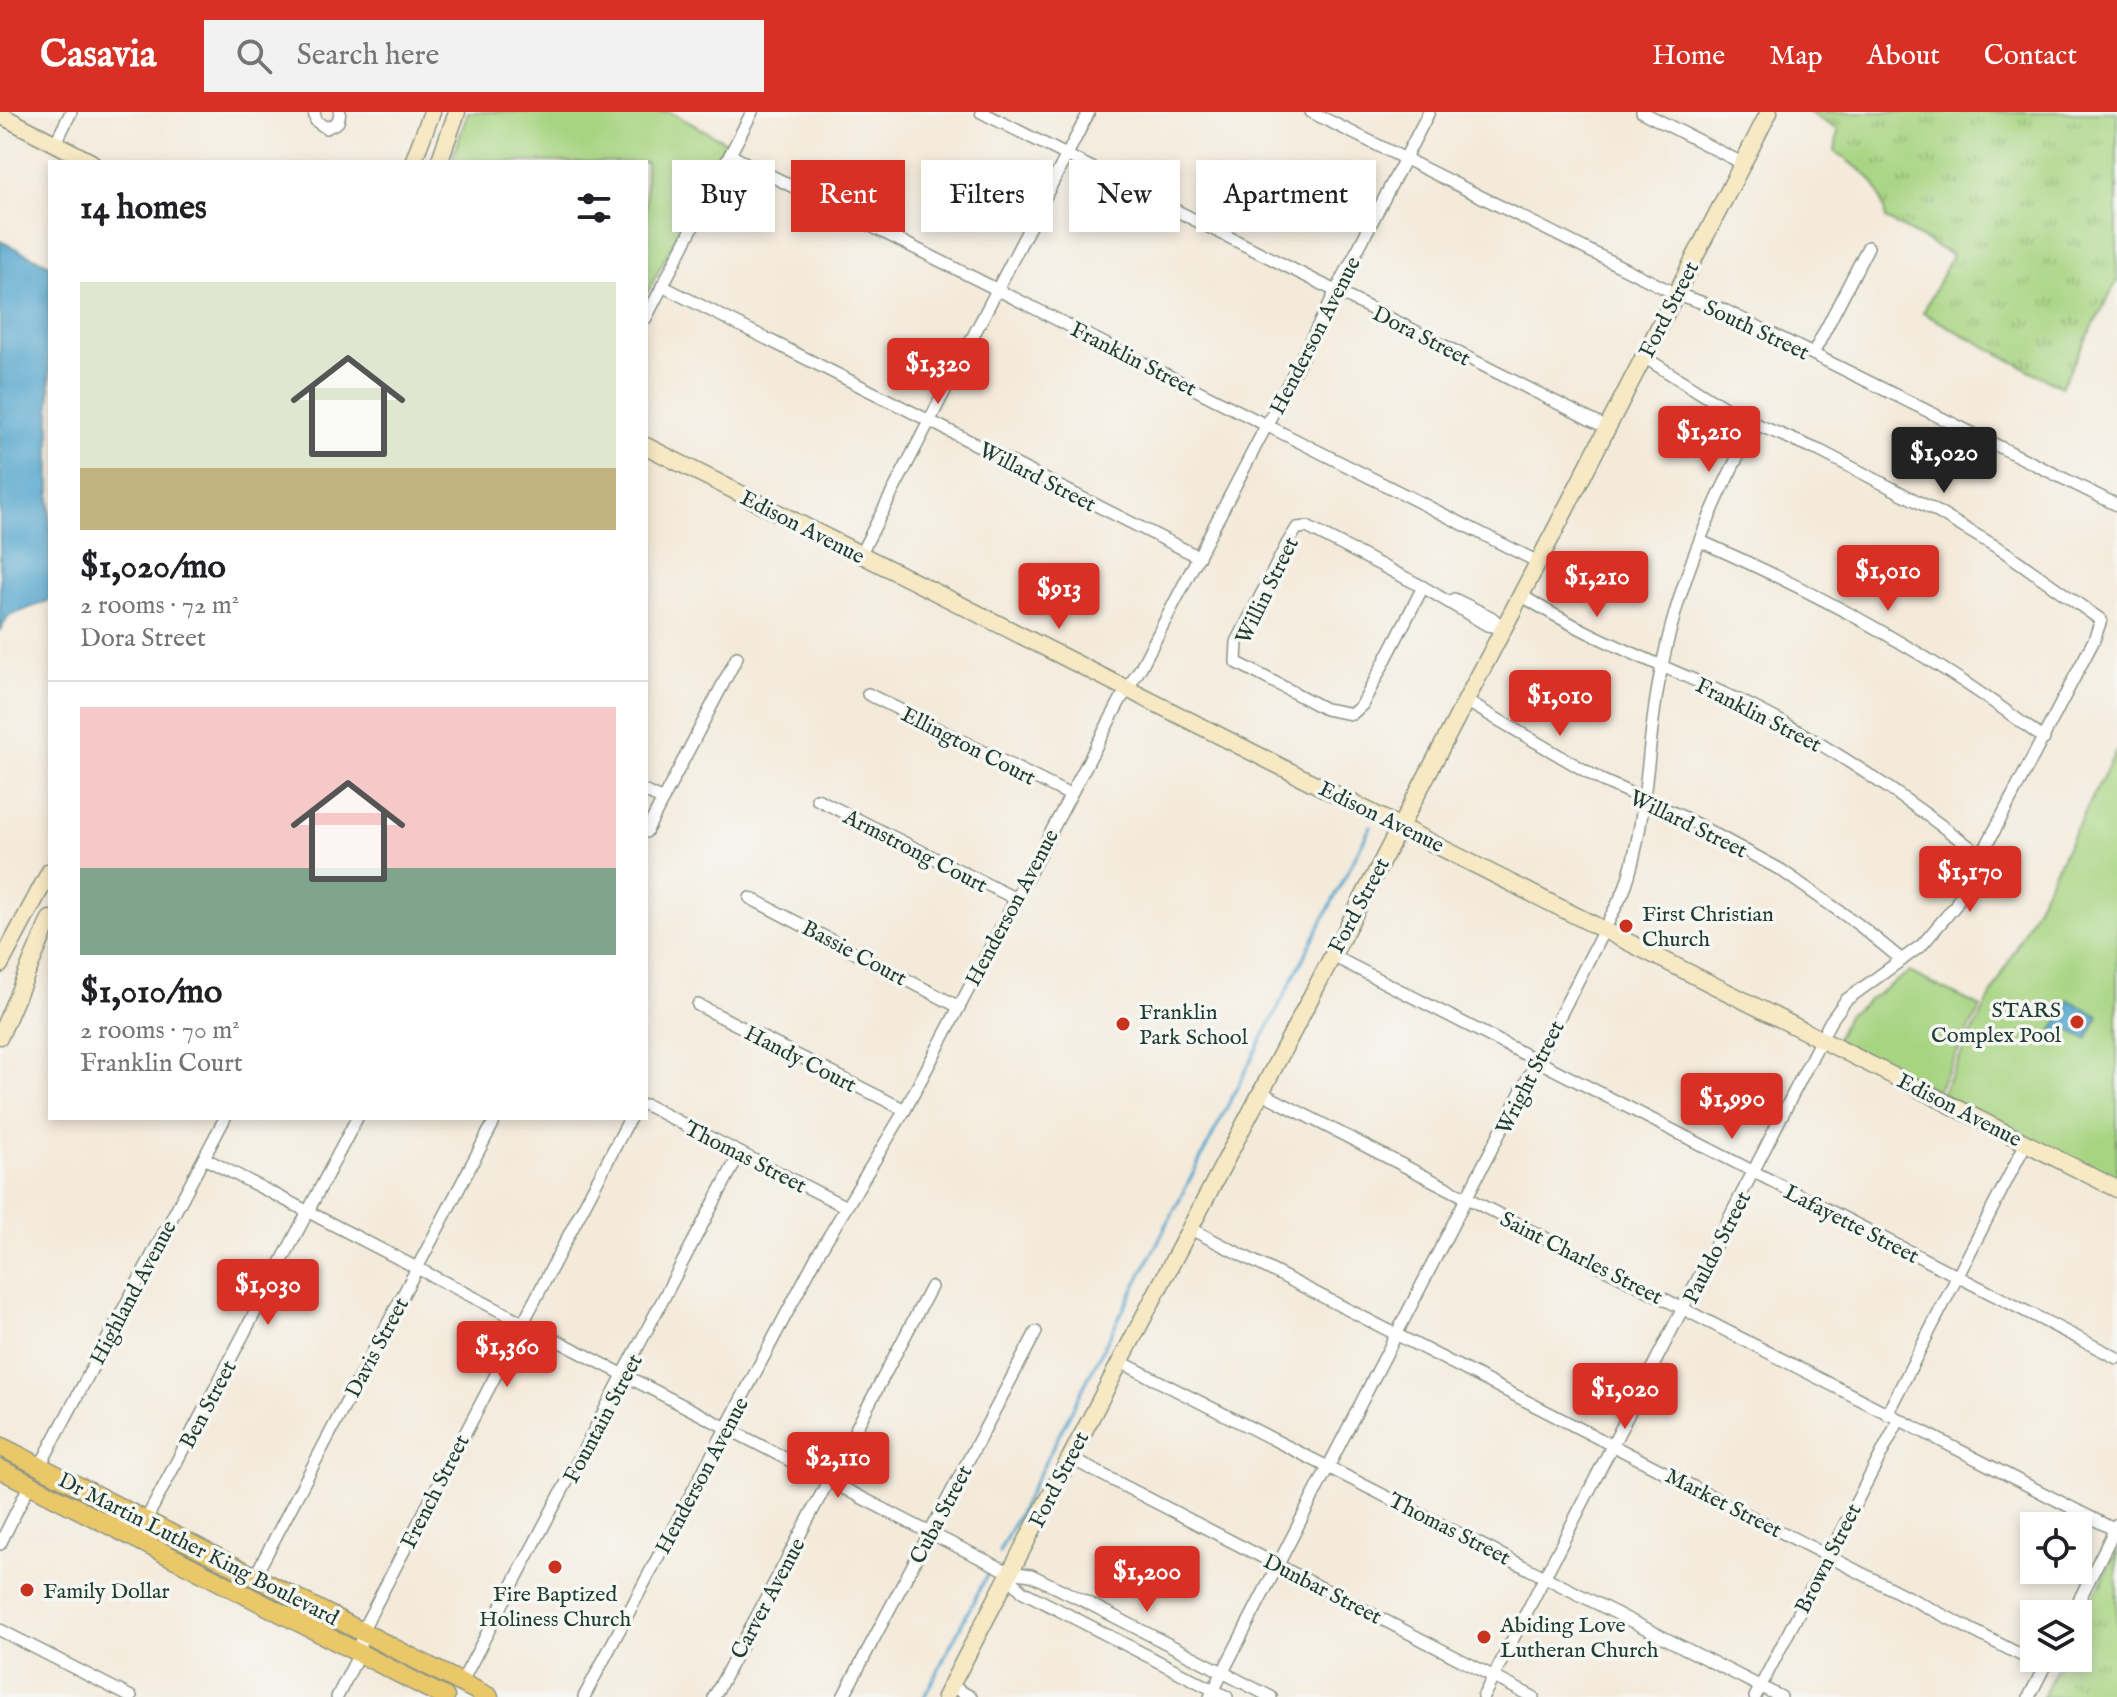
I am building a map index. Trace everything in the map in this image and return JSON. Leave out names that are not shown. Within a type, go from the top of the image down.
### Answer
[{"type":"main road","name":"Dr Martin Luther King Boulevard","points":[[0,1446],[489,1697]]},
{"type":"main road","points":[[4,1471],[28,1472],[40,1466]]},
{"type":"main road","name":"Dr Martin Luther King Boulevard","points":[[4,1471],[445,1697]]},
{"type":"main road","points":[[30,1484],[46,1482],[83,1499],[98,1496]]},
{"type":"street","points":[[55,144],[71,112]]},
{"type":"street","points":[[314,112],[318,124],[326,128],[338,122],[340,112]]},
{"type":"street","points":[[414,160],[432,112]]},
{"type":"street","points":[[440,160],[457,112]]},
{"type":"street","points":[[648,314],[752,112]]},
{"type":"street","name":"Dora Street","points":[[981,112],[1607,428]]},
{"type":"street","points":[[860,555],[1089,112]]},
{"type":"street","name":"South Street","points":[[1311,112],[1676,294],[1722,309],[2117,505]]},
{"type":"street","name":"Henderson Avenue","points":[[584,1697],[846,1207],[905,1110],[1199,557],[1429,112]]},
{"type":"street","points":[[1642,112],[1742,163]]},
{"type":"street","name":"Ford Street","points":[[948,1692],[1504,628],[1769,112]]},
{"type":"street","points":[[0,115],[87,160]]},
{"type":"street","name":"Franklin Street","points":[[730,155],[1538,562]]},
{"type":"street","points":[[1813,354],[1868,247]]},
{"type":"street","name":"Willard Street","points":[[662,286],[1199,557]]},
{"type":"street","points":[[1644,357],[1755,425]]},
{"type":"street","name":"Wright Street","points":[[1211,1694],[1537,1061],[1631,870],[1661,666],[1700,541],[1722,488],[1755,425]]},
{"type":"street","name":"Pauldo Street","points":[[1483,1697],[1823,1040],[1846,1000],[1922,945],[1955,906],[2044,739],[2101,620],[2005,552],[1934,510],[1820,451],[1755,425]]},
{"type":"street","name":"Edison Avenue","points":[[648,447],[2117,1189]]},
{"type":"street","name":"Willin Street","points":[[1423,587],[1362,705],[1352,714],[1325,709],[1236,662],[1237,642],[1297,528],[1307,527],[1423,587],[1487,625],[1504,628]]},
{"type":"street","points":[[1700,541],[1775,574],[1872,624],[1981,693],[2044,739]]},
{"type":"street","name":"Franklin Street","points":[[1521,595],[1592,636],[1757,709],[1843,758],[1913,803],[1983,857]]},
{"type":"street","points":[[648,828],[737,657]]},
{"type":"street","name":"Ellington Court","points":[[868,694],[1070,795]]},
{"type":"street","name":"Willard Street","points":[[1466,701],[1567,762],[1781,870],[1859,925],[1902,960]]},
{"type":"street","points":[[648,793],[663,800]]},
{"type":"street","name":"Armstrong Court","points":[[817,799],[1016,899]]},
{"type":"street","points":[[0,965],[48,875]]},
{"type":"street","name":"Bassie Court","points":[[750,898],[959,1007]]},
{"type":"street","points":[[0,1036],[48,924]]},
{"type":"street","name":"Lafayette Street","points":[[1331,955],[2117,1358]]},
{"type":"street","name":"Handy Court","points":[[698,1005],[905,1110]]},
{"type":"street","name":"Saint Charles Street","points":[[1260,1092],[2116,1529]]},
{"type":"street","name":"Thomas Street","points":[[648,1106],[846,1207]]},
{"type":"street","name":"Highland Avenue","points":[[40,1466],[224,1120]]},
{"type":"street","name":"Ben Street","points":[[146,1520],[356,1120]]},
{"type":"street","name":"Davis Street","points":[[255,1576],[495,1120]]},
{"type":"street","name":"French Street","points":[[337,1697],[359,1653],[362,1631],[629,1120]]},
{"type":"street","name":"Brown Street","points":[[1758,1692],[1828,1556],[1958,1277],[2026,1143]]},
{"type":"street","name":"Fountain Street","points":[[461,1683],[740,1153]]},
{"type":"street","points":[[204,1158],[1009,1574],[1031,1575],[1271,1697]]},
{"type":"street","name":"Market Street","points":[[1189,1228],[1828,1556],[2020,1649]]},
{"type":"street","name":"Carver Avenue","points":[[714,1697],[931,1287]]},
{"type":"street","name":"Cuba Street","points":[[843,1697],[1036,1332]]},
{"type":"street","name":"Thomas Street","points":[[1119,1361],[1545,1576],[1758,1692],[1781,1697]]},
{"type":"street","name":"Dunbar Street","points":[[1070,1458],[1533,1697]]},
{"type":"street","points":[[0,1544],[30,1484]]},
{"type":"street","points":[[2079,1600],[2116,1529]]},
{"type":"street","points":[[1009,1574],[1022,1591],[1211,1694],[1227,1697]]},
{"type":"street","points":[[0,1630],[131,1697]]},
{"type":"street","points":[[2029,1697],[2042,1672]]},
{"type":"street","points":[[948,1692],[971,1697]]},
{"type":"green space","points":[[468,112],[670,112],[726,142],[717,160],[672,160],[672,232],[679,232],[648,291],[648,160],[452,160]]},
{"type":"green space","points":[[1808,112],[2117,112],[2117,281],[2061,387],[1923,313],[1952,255],[1886,219],[1879,193],[1870,178],[1835,152],[1838,130]]},
{"type":"green space","points":[[2117,749],[2117,1184],[1941,1094]]},
{"type":"green space","points":[[1909,972],[1981,1007],[1937,1091],[1836,1040],[1848,1015]]},
{"type":"green space","points":[[2117,1551],[2117,1663],[2114,1670],[2117,1672],[2117,1697],[2042,1697],[2055,1672],[2092,1672],[2092,1600]]},
{"type":"water","points":[[0,241],[48,264],[48,601],[9,616],[0,630]]},
{"type":"water","name":"STARS Complex Pool","points":[[2069,1000],[2099,1016],[2087,1039],[2065,1028],[2061,1034],[2053,1030]]},
{"type":"waterway","points":[[999,1552],[1371,826]]},
{"type":"waterway","points":[[924,1697],[987,1575]]},
{"type":"place","name":"First Christian Church","points":[[1626,926]]},
{"type":"place","name":"STARS Complex Pool","points":[[2077,1022]]},
{"type":"place","name":"Franklin Park School","points":[[1123,1024]]},
{"type":"place","name":"Fire Baptized Holiness Church","points":[[555,1567]]},
{"type":"place","name":"Family Dollar","points":[[27,1590]]},
{"type":"place","name":"Abiding Love Lutheran Church","points":[[1484,1637]]}]
